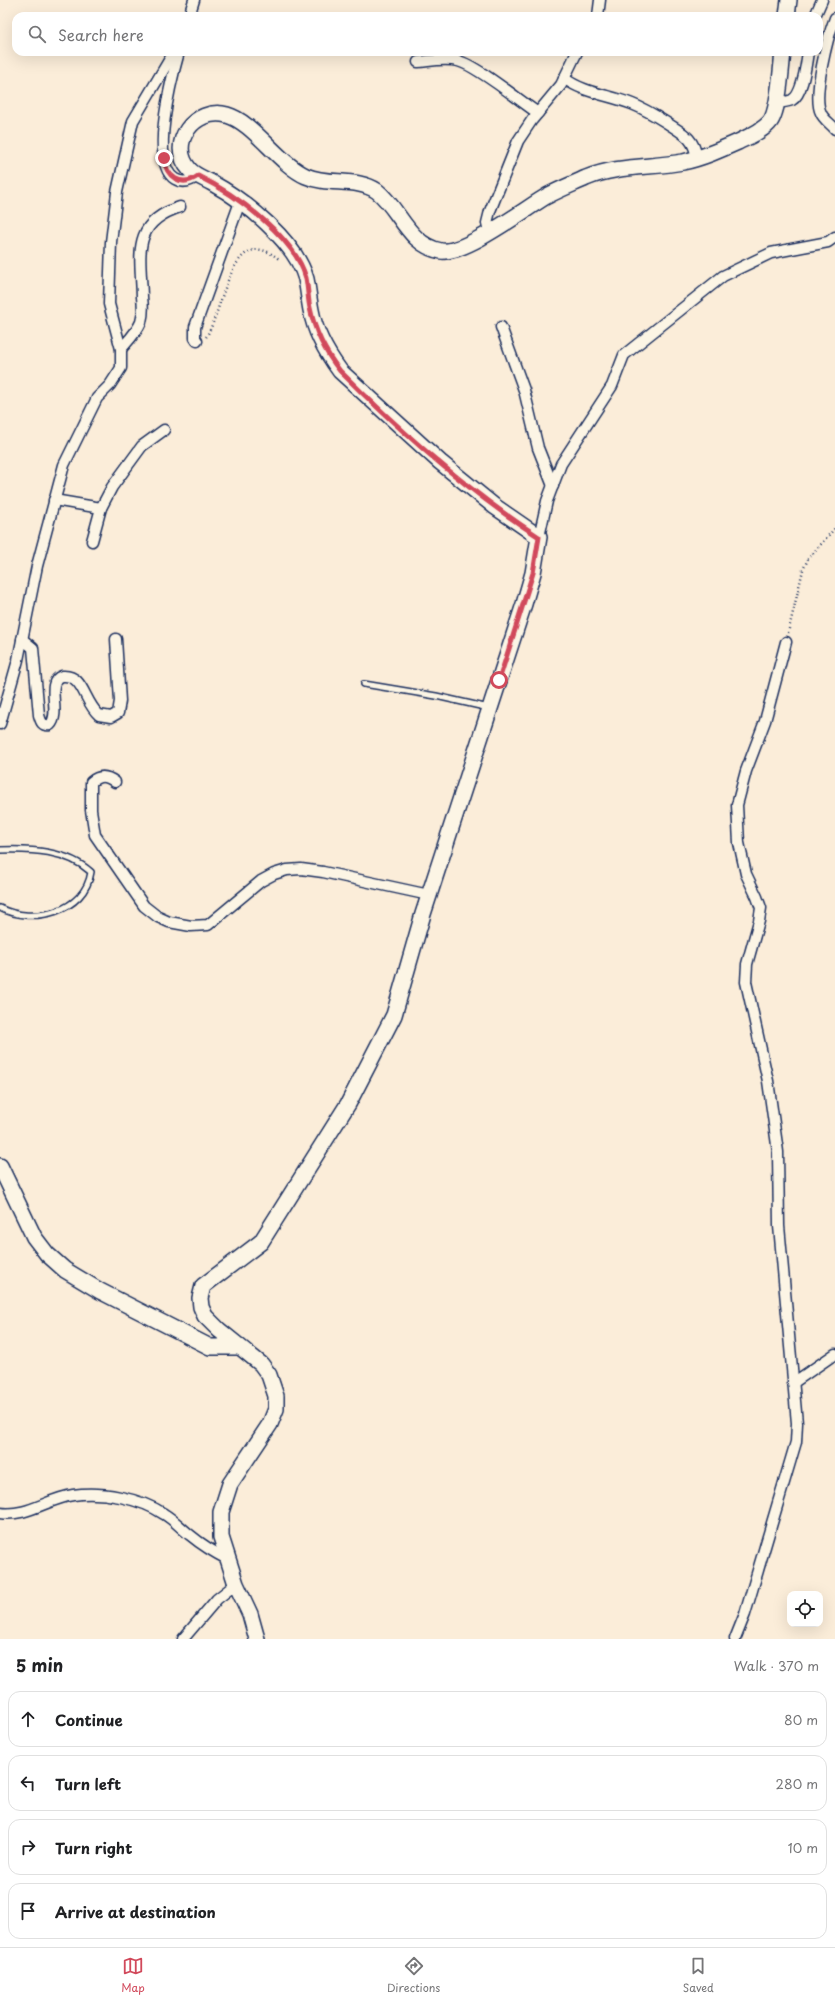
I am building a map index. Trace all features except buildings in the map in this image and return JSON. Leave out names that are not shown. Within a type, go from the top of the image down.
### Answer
[{"type":"street","points":[[190,12],[194,0]]},
{"type":"street","points":[[598,12],[600,0]]},
{"type":"street","points":[[787,12],[789,0]]},
{"type":"street","points":[[817,12],[822,0]]},
{"type":"street","points":[[835,18],[831,29],[818,96],[821,113],[835,129]]},
{"type":"street","points":[[0,724],[22,639],[37,566],[64,465],[97,398],[119,373],[121,349],[109,304],[111,242],[117,192],[133,121],[172,56]]},
{"type":"street","points":[[178,56],[164,122],[164,161],[168,173],[177,180],[187,181],[198,176]]},
{"type":"street","points":[[489,232],[487,223],[490,211],[509,160],[521,137],[538,113],[556,92],[574,56]]},
{"type":"street","points":[[539,537],[494,506],[440,462],[340,371],[328,355],[314,326],[306,278],[297,258],[264,221],[214,184],[190,170],[184,161],[182,152],[185,135],[193,121],[202,116],[214,113],[226,114],[241,122],[288,163],[306,176],[324,181],[363,185],[375,190],[412,233],[430,247],[441,251],[456,249],[489,232],[549,195],[600,173],[697,158],[744,139],[766,126],[774,116],[782,56]]},
{"type":"street","points":[[776,103],[792,100],[796,95],[802,82],[807,56]]},
{"type":"street","points":[[418,62],[449,59],[460,61],[485,76],[538,113]]},
{"type":"street","points":[[564,78],[587,90],[633,104],[682,132],[692,141],[697,158]]},
{"type":"street","points":[[197,341],[195,338],[195,327],[240,202]]},
{"type":"street","points":[[121,349],[141,321],[142,304],[140,252],[146,232],[160,216],[180,207]]},
{"type":"street","points":[[257,1639],[250,1614],[236,1584],[221,1537],[221,1512],[223,1500],[230,1484],[270,1424],[276,1409],[276,1396],[269,1375],[253,1356],[239,1347],[205,1316],[201,1307],[200,1298],[203,1286],[261,1242],[348,1104],[394,1015],[429,895],[533,573],[539,537],[553,486],[561,464],[612,386],[624,355],[722,276],[771,252],[828,242],[835,237]]},
{"type":"street","points":[[501,327],[524,390],[538,448],[553,486]]},
{"type":"street","points":[[92,541],[101,508],[112,487],[142,446],[164,430]]},
{"type":"street","points":[[54,500],[101,508]]},
{"type":"street","points":[[22,639],[33,648],[39,715],[41,721],[47,725],[50,725],[55,718],[54,687],[55,682],[62,676],[73,677],[77,680],[90,705],[99,715],[111,717],[118,713],[120,701],[116,639]]},
{"type":"street","points":[[735,1639],[745,1614],[796,1442],[796,1423],[779,1226],[778,1152],[768,1081],[746,982],[747,964],[759,921],[761,908],[745,870],[739,842],[737,806],[746,771],[765,721],[786,642]]},
{"type":"street","points":[[115,782],[104,776],[97,777],[90,782],[90,810],[95,835],[144,906],[158,917],[169,922],[191,926],[208,925],[262,881],[274,874],[287,870],[301,869],[323,872],[429,895]]},
{"type":"street","points":[[0,1166],[34,1237],[47,1254],[65,1270],[100,1291],[210,1347],[239,1347]]},
{"type":"street","points":[[792,1382],[835,1354]]},
{"type":"street","points":[[0,1513],[22,1513],[74,1495],[102,1494],[134,1501],[163,1513],[208,1548],[228,1560]]},
{"type":"street","points":[[183,1639],[217,1599],[236,1584]]},
{"type":"lane","points":[[364,684],[436,696],[490,708]]},
{"type":"lane","points":[[0,850],[40,850],[81,862],[91,872],[89,883],[83,891],[74,901],[59,910],[48,914],[17,916],[0,908]]},
{"type":"path","points":[[197,341],[203,341],[208,336],[216,318],[228,280],[241,256],[251,250],[263,249],[282,262]]},
{"type":"path","points":[[786,642],[803,570],[808,559],[835,528]]},
{"type":"route","points":[[164,158],[166,169],[174,179],[179,181],[191,181],[198,176],[214,184],[264,221],[280,237],[290,248],[301,266],[306,278],[314,326],[328,355],[340,371],[370,400],[440,462],[494,506],[539,537],[533,573],[499,680]]}]
